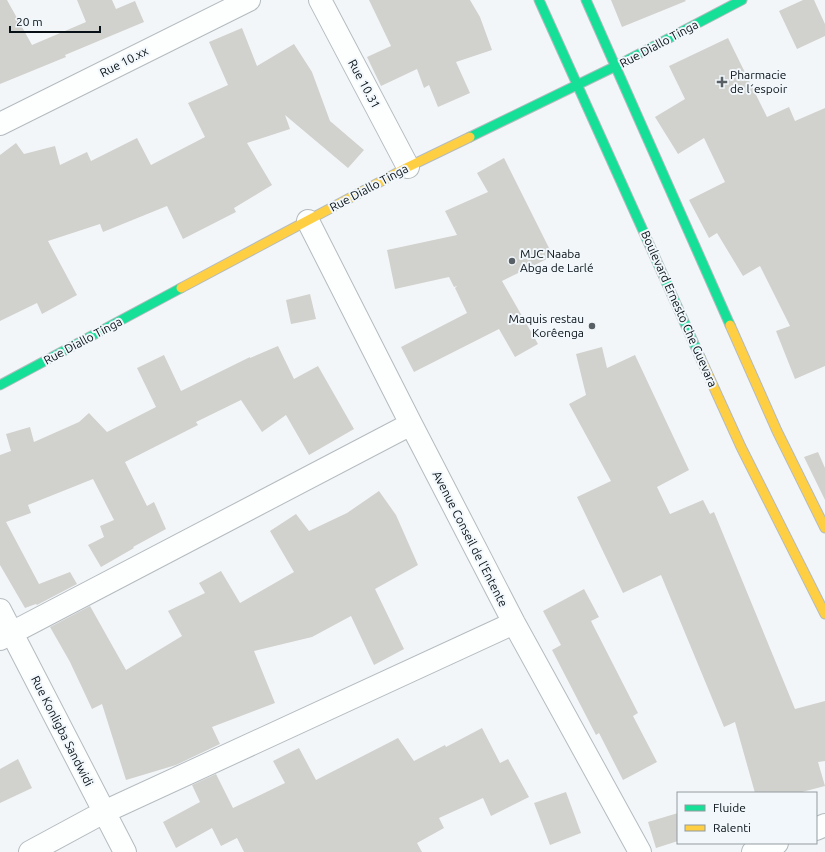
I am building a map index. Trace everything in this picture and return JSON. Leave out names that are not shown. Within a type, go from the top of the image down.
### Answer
[{"type":"main road","name":"Boulevard Ernesto Che Guevara","points":[[539,0],[741,447],[825,614]]},
{"type":"main road","points":[[586,0],[777,431],[825,528]]},
{"type":"main road","name":"Rue Diallo Tinga","points":[[0,385],[408,167],[616,66],[742,0]]},
{"type":"street","name":"Rue 10.xx","points":[[0,124],[249,0]]},
{"type":"street","name":"Rue 10.31","points":[[320,0],[408,167]]},
{"type":"street","name":"Avenue Conseil de l'Entente","points":[[308,221],[514,623],[640,852]]},
{"type":"street","points":[[6,636],[411,424]]},
{"type":"street","name":"Rue Konligba Sandwidi","points":[[0,610],[6,636],[125,852]]},
{"type":"street","points":[[30,852],[104,812],[514,623]]},
{"type":"street","points":[[753,852],[774,844]]},
{"type":"building","points":[[0,0],[7,0],[32,45],[86,22],[77,0],[112,0],[116,9],[135,1],[144,22],[65,55],[66,57],[0,84]]},
{"type":"building","points":[[369,0],[470,0],[480,17],[492,50],[456,62],[470,93],[438,107],[429,85],[424,88],[417,69],[381,86],[367,57],[391,46]]},
{"type":"building","points":[[611,0],[685,0],[686,1],[622,27]]},
{"type":"building","points":[[803,0],[814,0],[825,24],[825,36],[797,49],[779,11]]},
{"type":"building","points":[[242,28],[257,66],[294,44],[312,72],[330,121],[364,150],[348,168],[285,115],[290,129],[247,143],[272,185],[234,208],[236,212],[183,239],[167,206],[103,232],[100,224],[48,241],[77,295],[42,314],[37,303],[0,321],[0,155],[16,143],[24,154],[55,146],[60,165],[87,152],[91,161],[137,138],[151,165],[205,137],[188,103],[228,85],[209,42]]},
{"type":"building","points":[[728,38],[767,117],[789,107],[795,121],[825,108],[825,366],[795,379],[776,331],[790,326],[760,266],[743,276],[717,233],[709,238],[689,200],[725,182],[704,138],[678,154],[655,117],[685,99],[669,66]]},
{"type":"building","points":[[504,158],[553,256],[502,281],[538,344],[515,357],[499,329],[414,372],[401,347],[467,313],[455,288],[457,286],[454,287],[449,277],[395,289],[387,250],[457,235],[445,211],[488,192],[477,173]]},
{"type":"building","points":[[310,294],[316,319],[291,324],[286,300]]},
{"type":"building","points":[[278,346],[294,379],[318,366],[354,429],[309,455],[286,415],[262,432],[241,400],[196,422],[198,425],[125,462],[147,506],[154,502],[166,529],[101,567],[88,545],[104,537],[100,526],[114,520],[93,479],[28,505],[31,513],[6,522],[39,584],[70,572],[77,584],[37,605],[36,604],[25,608],[0,565],[0,455],[11,451],[6,434],[30,427],[34,442],[79,422],[89,413],[107,432],[156,407],[137,368],[164,355],[181,391],[250,357]]},
{"type":"building","points":[[602,347],[607,368],[635,355],[689,470],[657,487],[670,514],[703,500],[710,514],[714,512],[795,709],[825,701],[825,761],[818,762],[825,786],[802,792],[755,792],[735,722],[724,727],[661,575],[623,593],[577,497],[611,481],[569,404],[586,395],[576,354]]},
{"type":"building","points":[[818,452],[825,468],[825,500],[804,457]]},
{"type":"building","points":[[379,491],[396,515],[418,565],[375,589],[404,649],[374,665],[351,616],[312,637],[254,651],[275,703],[212,727],[220,744],[176,765],[126,780],[102,704],[92,709],[70,662],[50,627],[90,606],[126,670],[182,636],[168,611],[205,593],[199,583],[221,571],[240,603],[294,572],[270,531],[296,514],[309,531],[347,513]]},
{"type":"building","points":[[584,589],[599,617],[591,621],[638,713],[633,716],[657,762],[623,780],[599,733],[596,735],[552,650],[561,645],[543,611]]},
{"type":"building","points":[[482,728],[500,763],[508,759],[529,797],[491,816],[483,798],[439,818],[444,828],[417,843],[422,852],[244,852],[237,838],[221,846],[212,828],[176,848],[163,822],[200,802],[192,785],[216,774],[233,808],[285,783],[273,761],[299,748],[316,780],[398,738],[414,761],[445,745],[446,747]]},
{"type":"building","points":[[18,759],[32,788],[0,803],[0,769]]},
{"type":"building","points":[[566,792],[581,833],[550,845],[534,803]]},
{"type":"building","points":[[677,813],[677,841],[656,848],[648,822]]},
{"type":"traffic: fast","points":[[539,0],[700,357]]},
{"type":"traffic: fast","points":[[586,0],[730,325]]},
{"type":"traffic: fast","points":[[470,137],[616,66],[742,0]]},
{"type":"traffic: fast","points":[[0,385],[181,288]]},
{"type":"traffic: slow","points":[[181,288],[408,167],[470,137]]},
{"type":"traffic: slow","points":[[730,325],[777,431],[825,528]]},
{"type":"traffic: slow","points":[[700,357],[741,447],[825,614]]},
{"type":"place","name":"Pharmacie de l´espoir","points":[[722,82]]},
{"type":"place","name":"MJC Naaba Abga de Larlé","points":[[512,261]]},
{"type":"place","name":"Maquis restau Korêenga","points":[[592,326]]}]
